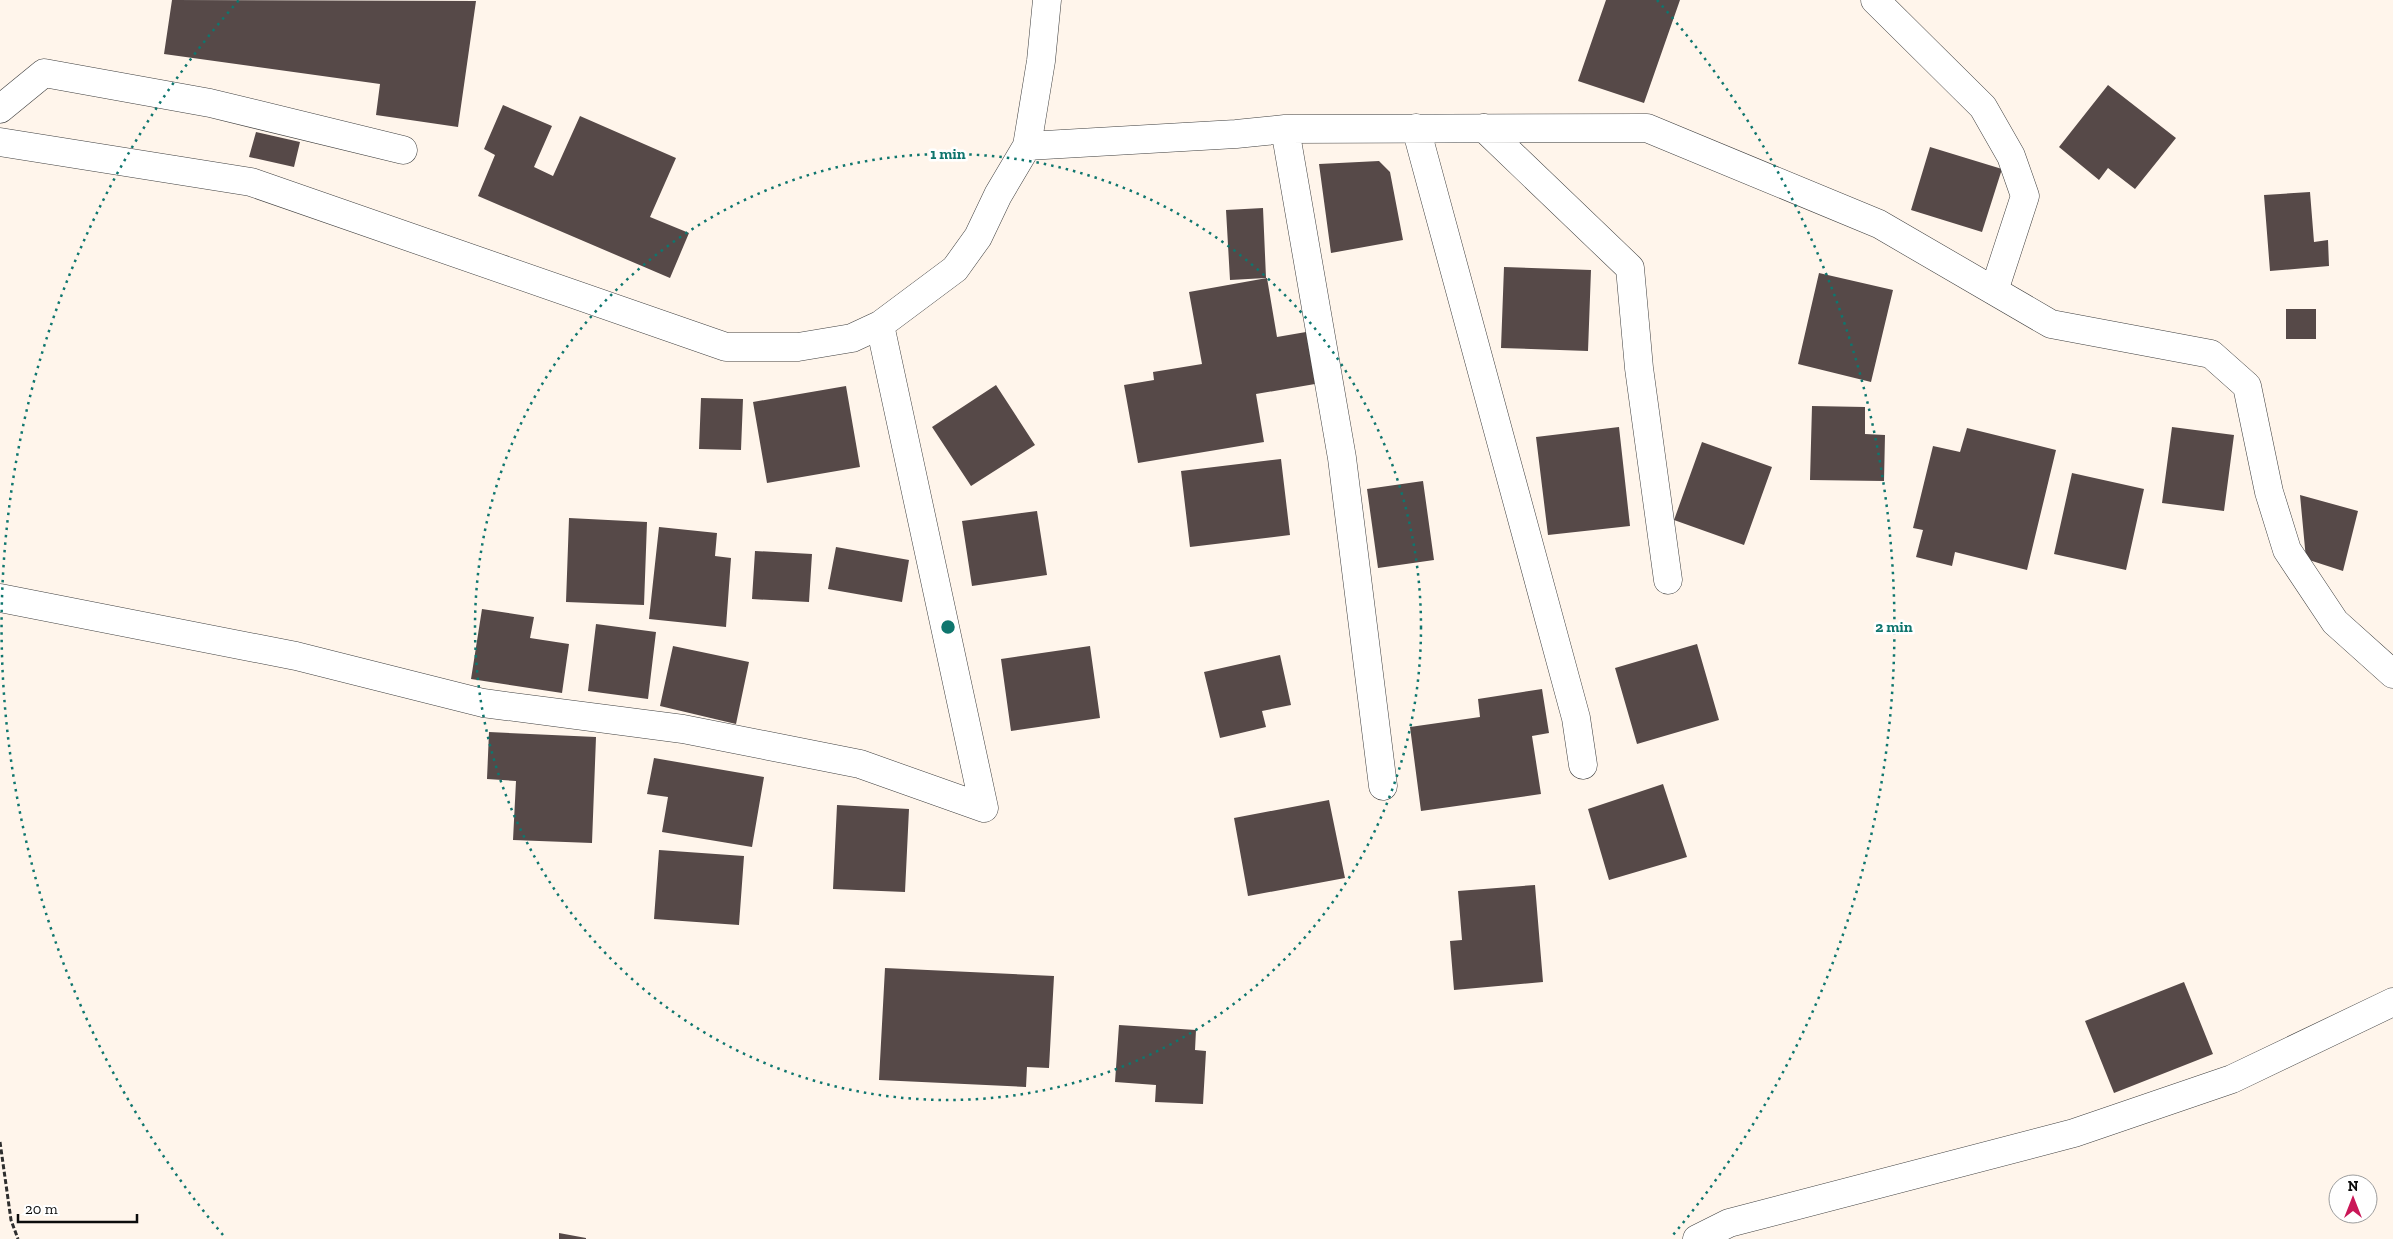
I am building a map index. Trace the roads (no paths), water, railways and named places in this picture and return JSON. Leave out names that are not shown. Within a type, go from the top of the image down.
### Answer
[{"type":"street","points":[[0,142],[251,182],[726,347],[798,347],[852,338],[880,325],[955,269],[978,236],[998,195],[1027,146],[1041,61],[1047,0]]},
{"type":"street","points":[[1876,0],[1984,107],[2012,156],[2025,196],[1994,291]]},
{"type":"street","points":[[0,109],[44,73],[210,104],[403,150]]},
{"type":"street","points":[[1416,128],[1576,718],[1583,765]]},
{"type":"street","points":[[1484,128],[1630,268],[1639,368],[1668,580]]},
{"type":"street","points":[[1027,146],[1236,134],[1285,129],[1647,128],[1879,224],[2051,324],[2211,354],[2247,386],[2269,492],[2287,550],[2335,622],[2393,674]]},
{"type":"street","points":[[1285,129],[1342,458],[1383,786]]},
{"type":"street","points":[[0,598],[296,656],[483,702],[683,729],[860,764],[984,808],[880,325]]},
{"type":"street","points":[[1697,1239],[1729,1223],[2074,1132],[2232,1079],[2393,1002]]}]
